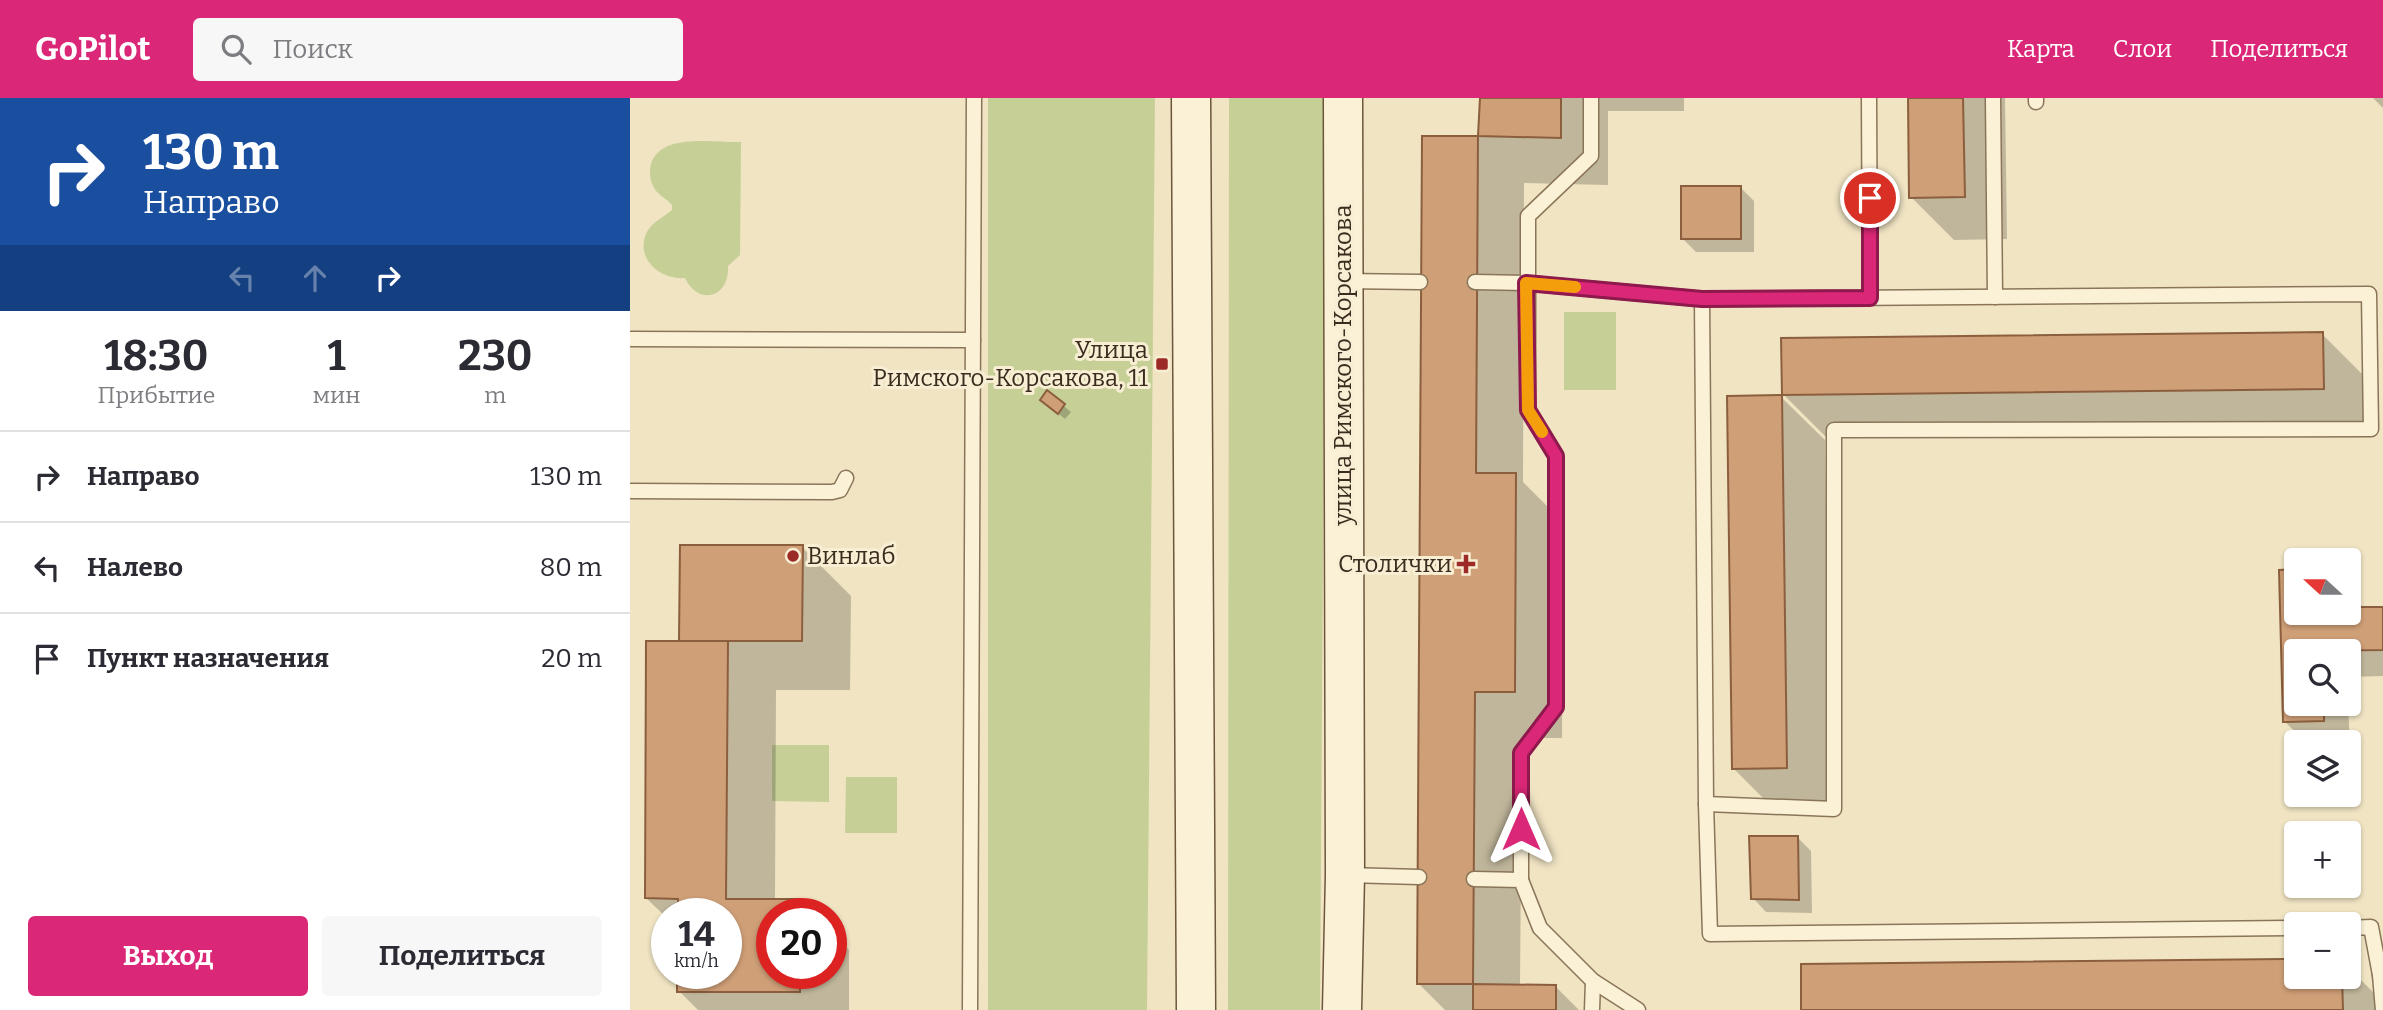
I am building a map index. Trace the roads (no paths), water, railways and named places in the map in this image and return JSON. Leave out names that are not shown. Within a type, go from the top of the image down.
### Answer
[{"type":"street","points":[[1191,98],[1196,1010]]},
{"type":"street","name":"улица Римского-Корсакова","points":[[1342,1010],[1345,875],[1343,98]]},
{"type":"lane","points":[[970,1010],[974,98]]},
{"type":"lane","points":[[1591,98],[1591,156],[1528,216],[1528,410],[1556,456],[1556,707],[1521,753],[1521,880],[1540,928],[1592,981],[1638,1010]]},
{"type":"lane","points":[[1869,98],[1870,298]]},
{"type":"lane","points":[[1993,98],[1995,297]]},
{"type":"lane","points":[[1342,281],[1420,282]]},
{"type":"lane","points":[[1475,282],[1526,283],[1702,299],[2369,294],[2371,429],[1834,430],[1834,809],[1706,804]]},
{"type":"lane","points":[[1702,299],[1706,804],[1710,934],[2284,928]]},
{"type":"lane","points":[[630,339],[973,340]]},
{"type":"lane","points":[[630,491],[832,492],[843,487],[846,478]]},
{"type":"lane","points":[[1345,875],[1419,877]]},
{"type":"lane","points":[[1474,878],[1521,880]]},
{"type":"lane","points":[[2361,927],[2371,927],[2382,975],[2383,1010]]},
{"type":"lane","points":[[1592,981],[1592,1010]]},
{"type":"place","name":"Улица Римского-Корсакова, 11","points":[[1162,364]]},
{"type":"place","name":"Винлаб","points":[[793,556]]},
{"type":"place","name":"Столички","points":[[1466,564]]}]
